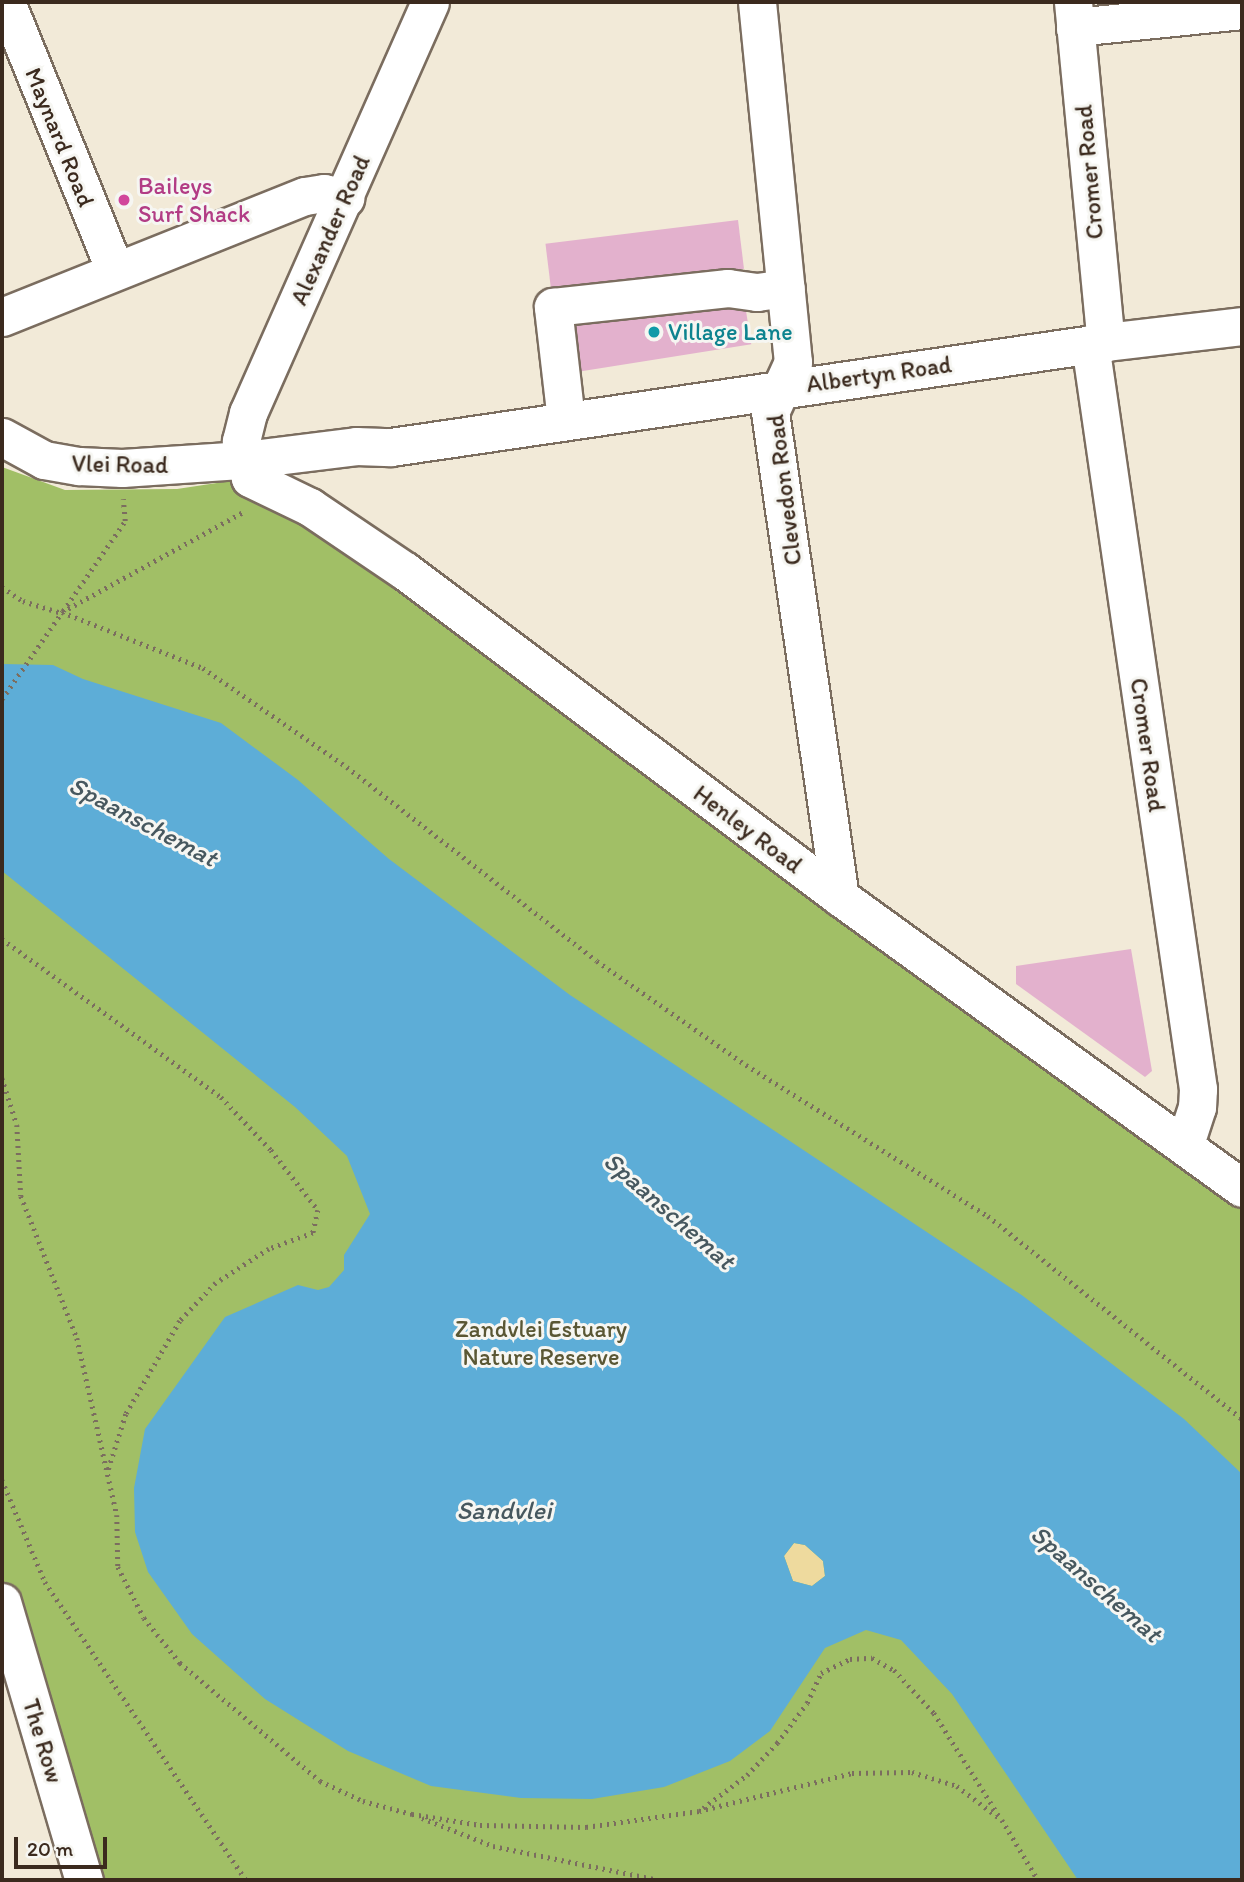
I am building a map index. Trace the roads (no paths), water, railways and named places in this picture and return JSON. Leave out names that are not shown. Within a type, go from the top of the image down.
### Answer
[{"type":"street","name":"Maynard Road","points":[[6,2],[115,271]]},
{"type":"street","name":"Alexander Road","points":[[247,478],[241,441],[248,414],[430,2]]},
{"type":"street","name":"Clevedon Road","points":[[757,2],[793,362],[770,412],[840,897]]},
{"type":"street","points":[[1074,14],[1242,10]]},
{"type":"street","name":"Cromer Road","points":[[1074,14],[1098,343],[1198,1089],[1197,1107],[1185,1144]]},
{"type":"street","points":[[2,317],[305,196],[324,193],[345,198]]},
{"type":"street","points":[[566,420],[553,307],[728,288],[757,292],[786,288]]},
{"type":"street","name":"Albertyn Road","points":[[247,478],[358,460],[391,447],[566,420],[1098,343],[1242,326]]},
{"type":"street","name":"Vlei Road","points":[[2,437],[44,460],[79,466],[247,478]]},
{"type":"street","name":"Vlei Road","points":[[2,467],[65,491],[122,491],[247,478]]},
{"type":"street","name":"Henley Road","points":[[247,478],[335,523],[405,571],[840,897],[1185,1144],[1242,1188]]},
{"type":"street","name":"The Row","points":[[2,1602],[84,1880]]},
{"type":"water","name":"Sandvlei","points":[[2,664],[53,665],[83,679],[221,723],[298,780],[389,859],[570,995],[1023,1296],[1184,1419],[1242,1474],[1242,1880],[1078,1880],[952,1694],[901,1640],[866,1630],[825,1648],[770,1731],[730,1761],[664,1787],[592,1799],[521,1798],[431,1786],[348,1751],[265,1699],[192,1634],[148,1572],[135,1532],[134,1488],[145,1429],[225,1317],[298,1285],[318,1290],[329,1287],[344,1270],[344,1255],[370,1214],[347,1156],[295,1107],[2,871]],"holes":[[[794,1543],[805,1545],[823,1561],[825,1576],[812,1586],[793,1581],[784,1556]]]},
{"type":"place","name":"Baileys Surf Shack","points":[[124,200]]},
{"type":"place","name":"Village Lane","points":[[654,332]]},
{"type":"water label","name":"Spaanschemat","points":[[143,822]]},
{"type":"water label","name":"Spaanschemat","points":[[669,1211]]},
{"type":"water label","name":"Spaanschemat","points":[[1096,1584]]},
{"type":"park label","name":"Zandvlei Estuary Nature Reserve","points":[[541,1343]]}]
